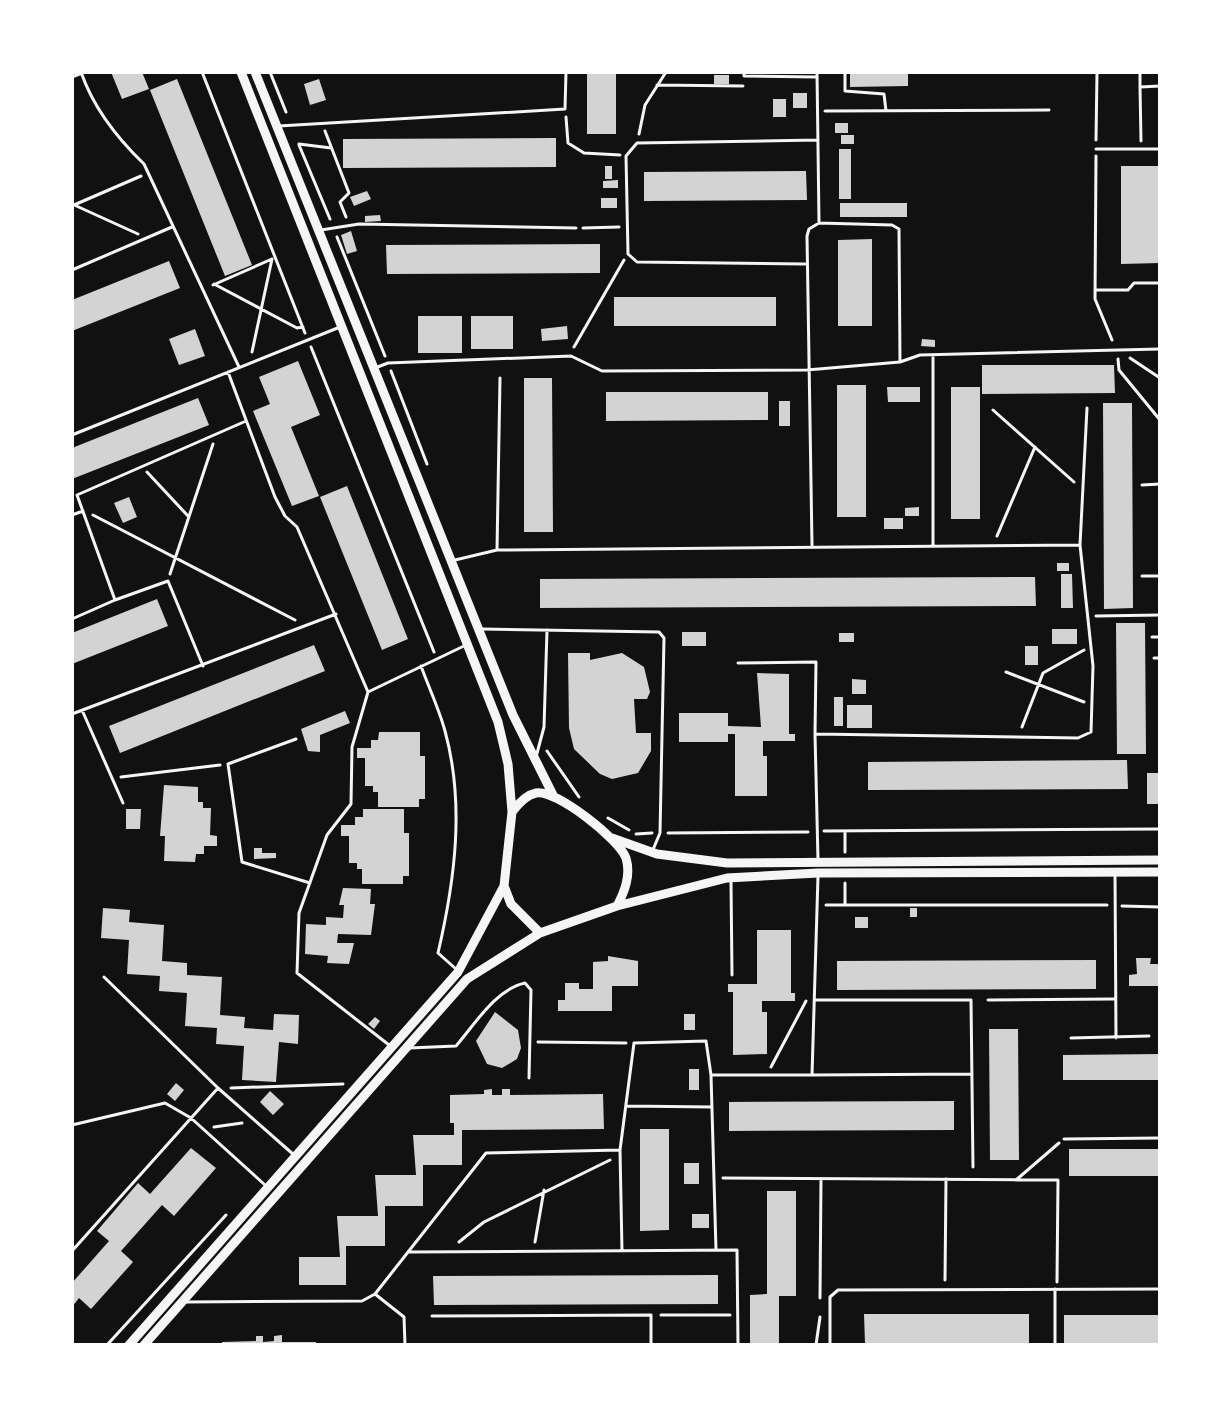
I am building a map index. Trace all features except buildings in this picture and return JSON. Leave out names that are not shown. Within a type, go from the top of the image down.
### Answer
[{"type":"main road","points":[[129,1345],[458,972],[504,886],[512,812],[508,764],[498,722],[241,72]]},
{"type":"main road","points":[[255,72],[513,715],[553,795]]},
{"type":"main road","points":[[512,812],[523,799],[537,792],[553,795],[612,838],[625,855],[628,872],[625,890],[617,906]]},
{"type":"main road","points":[[612,838],[652,852],[727,863],[1160,860]]},
{"type":"main road","points":[[144,1345],[467,979],[540,933],[617,906],[731,878],[818,873],[1160,872]]},
{"type":"main road","points":[[504,886],[511,904],[540,933]]},
{"type":"lane","points":[[275,126],[565,109],[566,72]]},
{"type":"lane","points":[[72,77],[81,73],[88,95],[148,173],[239,367]]},
{"type":"lane","points":[[744,74],[817,75],[819,223]]},
{"type":"lane","points":[[807,264],[637,262],[628,254],[626,156],[637,143],[817,140]]},
{"type":"lane","points":[[1096,149],[1160,149]]},
{"type":"lane","points":[[812,545],[807,370],[809,229],[819,223],[892,225],[899,229],[900,362]]},
{"type":"lane","points":[[72,270],[173,226]]},
{"type":"lane","points":[[317,230],[350,226],[576,228]]},
{"type":"lane","points":[[72,435],[340,327]]},
{"type":"lane","points":[[372,369],[388,363],[571,356],[602,371],[807,370],[900,362],[920,355],[1160,349]]},
{"type":"lane","points":[[933,355],[933,545]]},
{"type":"lane","points":[[228,372],[275,497],[285,516],[297,527],[368,692],[352,747],[351,804],[327,835],[299,913],[297,973],[392,1047]]},
{"type":"lane","points":[[497,550],[500,378]]},
{"type":"lane","points":[[815,734],[1078,738],[1091,732],[1094,705],[1080,545],[1087,408]]},
{"type":"lane","points":[[115,600],[77,495],[246,421]]},
{"type":"lane","points":[[72,515],[83,511]]},
{"type":"lane","points":[[451,561],[497,550],[1080,545]]},
{"type":"lane","points":[[72,619],[168,581],[203,666]]},
{"type":"lane","points":[[72,714],[336,614]]},
{"type":"lane","points":[[479,630],[659,632],[664,638],[660,833],[652,852]]},
{"type":"lane","points":[[536,760],[544,727],[547,630]]},
{"type":"lane","points":[[368,692],[469,644]]},
{"type":"lane","points":[[738,663],[816,662],[818,860]]},
{"type":"lane","points":[[421,666],[445,731],[452,774],[457,836],[451,896],[438,953],[458,972]]},
{"type":"lane","points":[[82,710],[123,803]]},
{"type":"lane","points":[[296,739],[228,764],[242,862],[310,883]]},
{"type":"lane","points":[[812,1075],[818,873]]},
{"type":"lane","points":[[1115,873],[1116,1038]]},
{"type":"lane","points":[[731,878],[732,975]]},
{"type":"lane","points":[[104,977],[218,1088],[295,1156]]},
{"type":"lane","points":[[406,1048],[456,1046],[512,985],[525,983],[531,990],[529,1078]]},
{"type":"lane","points":[[988,1000],[1114,999]]},
{"type":"lane","points":[[814,1000],[971,1000],[973,1167]]},
{"type":"lane","points":[[1071,1038],[1149,1036]]},
{"type":"lane","points":[[622,1251],[620,1150],[634,1043],[706,1041],[711,1075],[716,1250]]},
{"type":"lane","points":[[711,1075],[972,1074]]},
{"type":"lane","points":[[72,1251],[218,1088]]},
{"type":"lane","points":[[72,1125],[165,1103],[191,1118],[268,1188]]},
{"type":"lane","points":[[626,1106],[712,1107]]},
{"type":"lane","points":[[1064,1139],[1160,1138]]},
{"type":"lane","points":[[182,1302],[362,1301],[375,1294],[486,1153],[620,1150]]},
{"type":"lane","points":[[409,1252],[737,1250],[738,1345]]},
{"type":"lane","points":[[1055,1289],[1055,1345]]},
{"type":"lane","points":[[830,1345],[830,1297],[838,1290],[1160,1289]]},
{"type":"lane","points":[[375,1294],[404,1317],[405,1345]]},
{"type":"lane","points":[[432,1316],[651,1315],[651,1345]]},
{"type":"path","points":[[202,72],[437,659]]},
{"type":"path","points":[[637,143],[645,105],[666,72]]},
{"type":"path","points":[[845,72],[845,91],[884,94],[886,111]]},
{"type":"path","points":[[1097,72],[1095,290],[1103,325],[1118,352],[1119,370],[1160,420]]},
{"type":"path","points":[[1140,72],[1141,149]]},
{"type":"path","points":[[657,85],[745,86],[744,74]]},
{"type":"path","points":[[1140,87],[1160,86]]},
{"type":"path","points":[[565,109],[568,143],[584,153],[626,156]]},
{"type":"path","points":[[817,111],[1049,110]]},
{"type":"path","points":[[320,121],[349,193],[340,202],[350,226]]},
{"type":"path","points":[[299,144],[331,148]]},
{"type":"path","points":[[73,204],[148,173]]},
{"type":"path","points":[[73,204],[147,238]]},
{"type":"path","points":[[576,228],[627,226]]},
{"type":"path","points":[[571,356],[577,338],[628,254]]},
{"type":"path","points":[[203,289],[274,258]]},
{"type":"path","points":[[249,363],[274,258]]},
{"type":"path","points":[[1095,290],[1128,290],[1134,283],[1160,283]]},
{"type":"path","points":[[214,284],[297,328],[303,327]]},
{"type":"path","points":[[1129,355],[1130,359],[1160,378]]},
{"type":"path","points":[[993,410],[1083,490]]},
{"type":"path","points":[[168,581],[217,433]]},
{"type":"path","points":[[993,545],[1035,447]]},
{"type":"path","points":[[142,466],[189,517]]},
{"type":"path","points":[[1142,485],[1160,484]]},
{"type":"path","points":[[83,511],[176,556],[306,626]]},
{"type":"path","points":[[1142,576],[1160,576]]},
{"type":"path","points":[[1086,616],[1160,615]]},
{"type":"path","points":[[1152,637],[1160,637]]},
{"type":"path","points":[[1019,737],[1043,673],[1090,646]]},
{"type":"path","points":[[1154,658],[1160,658]]},
{"type":"path","points":[[1006,672],[1094,705]]},
{"type":"path","points":[[112,778],[228,764]]},
{"type":"path","points":[[815,906],[1160,907]]},
{"type":"path","points":[[767,1075],[804,1001],[814,1000]]},
{"type":"path","points":[[530,1041],[634,1043]]},
{"type":"path","points":[[218,1088],[343,1084],[334,1095]]},
{"type":"path","points":[[202,1129],[255,1121]]},
{"type":"path","points":[[1016,1180],[1064,1139]]},
{"type":"path","points":[[446,1252],[484,1222],[599,1162],[620,1158]]},
{"type":"path","points":[[714,1178],[1058,1180],[1055,1289]]},
{"type":"path","points":[[820,1301],[821,1179]]},
{"type":"path","points":[[945,1290],[946,1179]]},
{"type":"path","points":[[534,1251],[544,1190]]},
{"type":"path","points":[[107,1345],[228,1213]]},
{"type":"path","points":[[651,1315],[738,1315]]},
{"type":"path","points":[[816,1345],[820,1316]]}]
